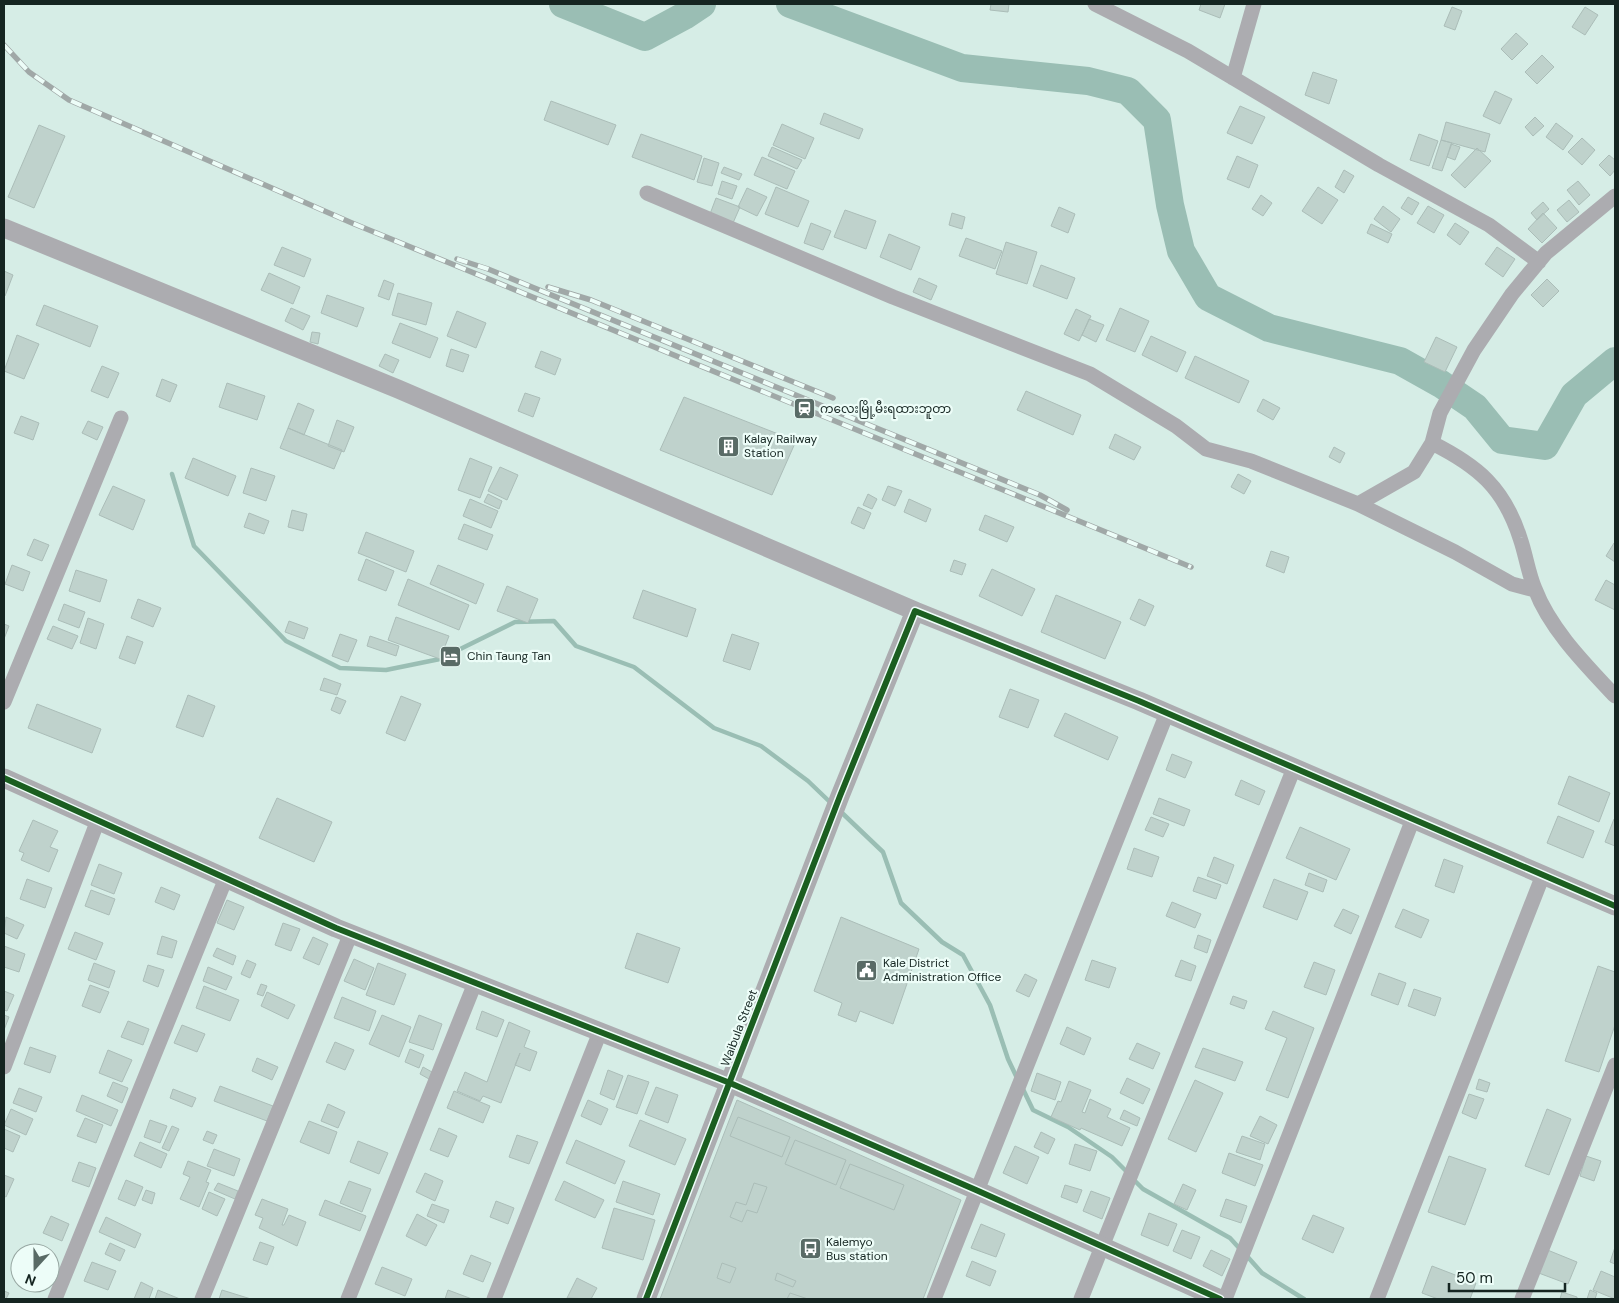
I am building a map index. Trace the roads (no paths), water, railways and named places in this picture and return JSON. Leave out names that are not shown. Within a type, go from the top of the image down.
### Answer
[{"type":"street","points":[[1095,4],[1188,51],[1379,166],[1489,225],[1538,262]]},
{"type":"street","points":[[1233,78],[1254,4]]},
{"type":"street","points":[[647,193],[893,297],[1090,374],[1176,426],[1206,450],[1250,461],[1358,504],[1455,552],[1512,584],[1535,590]]},
{"type":"street","points":[[1358,504],[1414,472],[1432,443],[1440,413],[1464,368],[1512,294],[1546,253],[1615,196]]},
{"type":"street","points":[[4,228],[398,389],[915,611],[1168,713],[1615,906]]},
{"type":"street","points":[[4,702],[121,418]]},
{"type":"street","points":[[1432,443],[1463,458],[1498,490],[1520,536],[1535,590],[1558,629],[1615,696]]},
{"type":"street","name":"Waibula Street","points":[[646,1299],[840,796],[915,611]]},
{"type":"street","points":[[934,1299],[1013,1097],[1168,713]]},
{"type":"street","points":[[1081,1299],[1294,768]]},
{"type":"street","points":[[4,778],[351,933],[730,1083],[1220,1299]]},
{"type":"street","points":[[1225,1299],[1413,819]]},
{"type":"street","points":[[4,1067],[98,820]]},
{"type":"street","points":[[1377,1299],[1543,875]]},
{"type":"street","points":[[55,1299],[226,878]]},
{"type":"street","points":[[202,1299],[351,933]]},
{"type":"street","points":[[348,1299],[475,982]]},
{"type":"street","points":[[494,1299],[600,1032]]},
{"type":"street","points":[[1522,1299],[1615,1065]]},
{"type":"waterway","points":[[563,4],[645,37],[702,4]]},
{"type":"waterway","points":[[790,4],[962,68],[1088,81],[1128,91],[1157,120],[1170,205],[1181,251],[1208,297],[1269,328],[1400,361],[1441,384],[1475,407],[1502,440],[1545,446],[1574,395],[1615,361]]},
{"type":"waterway","points":[[172,474],[194,546],[286,641],[340,668],[386,670],[440,659],[515,622],[554,621],[576,646],[634,667],[714,728],[761,746],[808,781],[832,804]]},
{"type":"waterway","points":[[840,811],[883,852],[901,903],[942,942],[963,955],[990,1005],[1008,1059],[1017,1078]]},
{"type":"waterway","points":[[1022,1087],[1033,1110],[1068,1127],[1112,1157],[1128,1173]]},
{"type":"waterway","points":[[1133,1179],[1143,1189],[1230,1238],[1240,1249]]},
{"type":"waterway","points":[[1246,1255],[1262,1273],[1304,1299]]},
{"type":"railway","points":[[4,45],[29,72],[69,100],[352,223],[1191,567]]},
{"type":"railway","points":[[457,259],[488,269],[1040,495],[1067,510]]},
{"type":"railway","points":[[548,287],[591,300],[833,398]]},
{"type":"place","name":"ကလေးမြို့မီးရထားဘူတာ","points":[[804,409]]},
{"type":"place","name":"Kalay Railway Station","points":[[728,446]]},
{"type":"place","name":"Chin Taung Tan","points":[[451,656]]},
{"type":"place","name":"Kale District Administration Office","points":[[867,970]]},
{"type":"place","name":"Kalemyo Bus station","points":[[810,1249]]}]
